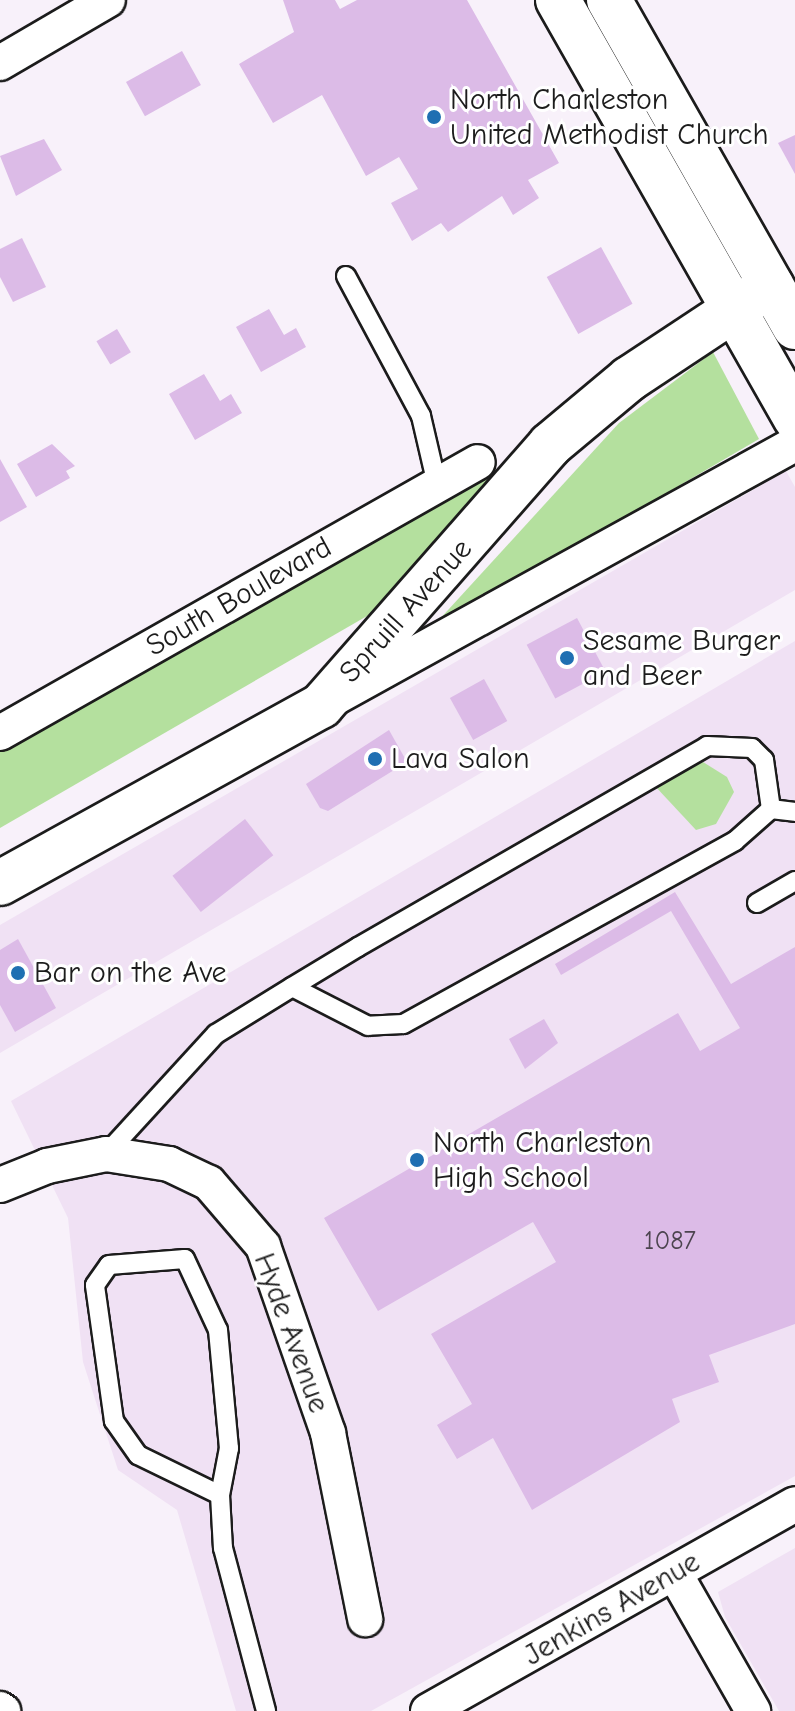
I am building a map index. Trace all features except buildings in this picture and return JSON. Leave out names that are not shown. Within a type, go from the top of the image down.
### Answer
[{"type":"street","points":[[0,63],[108,0]]},
{"type":"street","points":[[558,0],[795,418]]},
{"type":"street","points":[[609,0],[783,278],[795,327]]},
{"type":"street","name":"Spruill Avenue","points":[[0,883],[321,706],[550,445],[629,379],[783,278]]},
{"type":"street","points":[[321,706],[795,444]]},
{"type":"street","name":"South Boulevard","points":[[0,733],[478,462]]},
{"type":"street","name":"Hyde Avenue","points":[[0,1185],[47,1166],[106,1154],[169,1164],[209,1183],[263,1246],[328,1433],[365,1619]]},
{"type":"street","name":"Jenkins Avenue","points":[[428,1711],[795,1504]]},
{"type":"street","points":[[675,1574],[753,1711]]},
{"type":"lane","points":[[346,276],[421,416],[437,485]]},
{"type":"lane","points":[[106,1154],[216,1034],[707,746],[752,748],[764,760],[771,809]]},
{"type":"lane","points":[[292,987],[368,1026],[403,1024],[735,841],[771,809],[795,812]]},
{"type":"lane","points":[[757,903],[795,881]]},
{"type":"lane","points":[[220,1495],[138,1455],[114,1421],[95,1285],[109,1265],[185,1259],[218,1330],[229,1448],[220,1495],[223,1548],[266,1711]]},
{"type":"shaded area","points":[[786,471],[795,487],[795,590],[0,1053],[0,925]]},
{"type":"shaded area","name":"North Charleston High School","points":[[795,641],[795,1476],[371,1711],[236,1711],[177,1510],[118,1470],[83,1362],[68,1218],[11,1101]]},
{"type":"shaded area","points":[[795,1548],[795,1711],[779,1711],[725,1617],[718,1592]]},
{"type":"green space","points":[[713,352],[759,439],[427,633],[619,423]]},
{"type":"green space","points":[[478,462],[494,476],[374,612],[0,828],[0,745]]},
{"type":"green space","points":[[703,762],[727,777],[734,792],[716,824],[696,830],[654,785]]},
{"type":"place","name":"North Charleston United Methodist Church","points":[[434,117]]},
{"type":"place","name":"Sesame Burger and Beer","points":[[567,658]]},
{"type":"place","name":"Lava Salon","points":[[375,759]]},
{"type":"place","name":"Bar on the Ave","points":[[18,973]]},
{"type":"place","name":"North Charleston High School","points":[[417,1160]]}]
